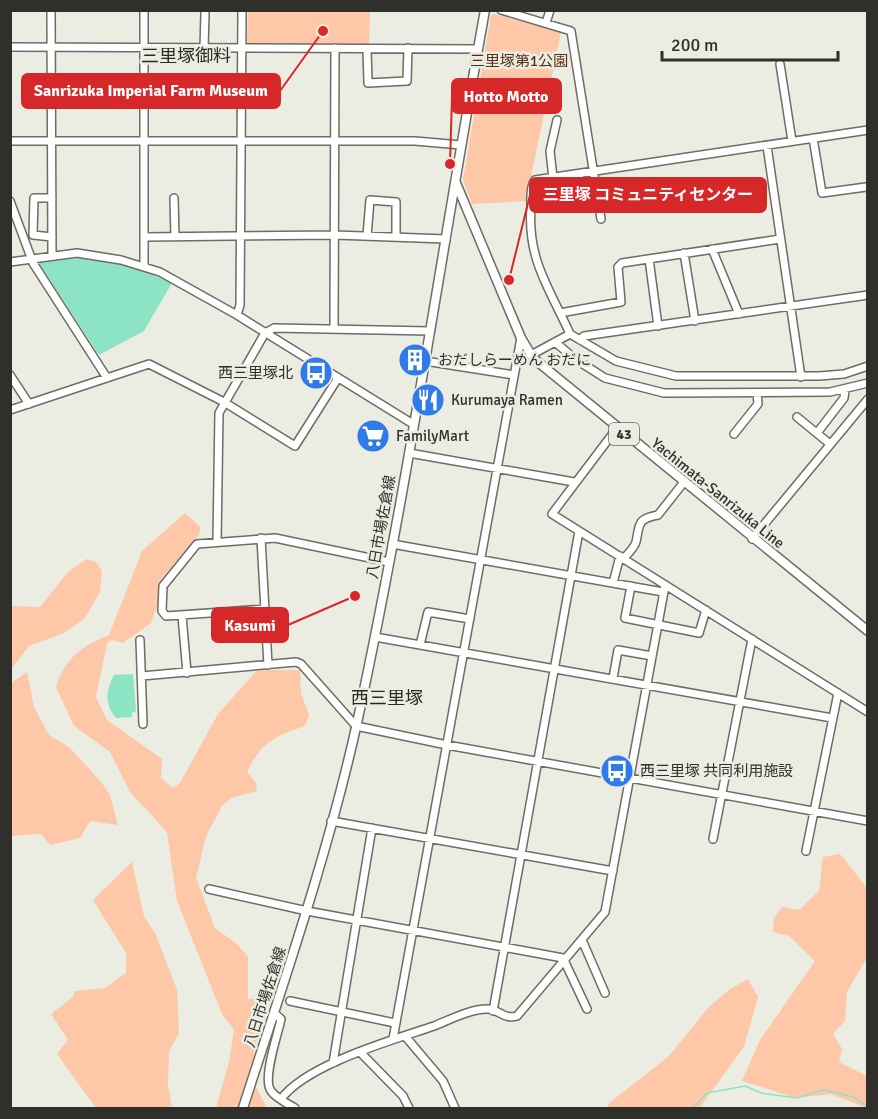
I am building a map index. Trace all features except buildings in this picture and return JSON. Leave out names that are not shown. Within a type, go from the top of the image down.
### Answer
[{"type":"main road","name":"八日市場佐倉線","points":[[243,1108],[306,911],[356,726],[409,453],[485,10]]},
{"type":"main road","name":"Yachimata-Sanrizuka Line","points":[[456,183],[521,338],[531,355],[546,371],[866,629]]},
{"type":"street","points":[[51,10],[52,255]]},
{"type":"street","points":[[144,10],[144,266]]},
{"type":"street","points":[[237,315],[240,305],[242,10]]},
{"type":"street","points":[[501,10],[569,30],[572,34],[601,219]]},
{"type":"street","points":[[546,23],[550,10]]},
{"type":"street","points":[[204,48],[205,13]]},
{"type":"street","points":[[10,47],[478,49]]},
{"type":"street","points":[[334,329],[335,48]]},
{"type":"street","points":[[367,49],[368,83],[407,81],[408,48]]},
{"type":"street","points":[[780,64],[792,141]]},
{"type":"street","points":[[553,178],[550,151],[557,120]]},
{"type":"street","points":[[867,130],[535,180],[532,184],[530,236],[542,281],[570,334],[616,361],[659,374],[676,376],[801,377],[844,374],[867,366]]},
{"type":"street","points":[[813,138],[822,193],[866,187]]},
{"type":"street","points":[[10,141],[335,141],[461,144]]},
{"type":"street","points":[[767,146],[801,377]]},
{"type":"street","points":[[579,174],[584,207]]},
{"type":"street","points":[[52,198],[34,198],[33,235],[52,237]]},
{"type":"street","points":[[174,198],[175,237]]},
{"type":"street","points":[[367,236],[370,200],[396,202],[396,236]]},
{"type":"street","points":[[10,201],[30,258],[107,378]]},
{"type":"street","points":[[145,237],[335,235],[446,239]]},
{"type":"street","points":[[560,313],[621,302],[619,265],[780,239]]},
{"type":"street","points":[[712,249],[739,314]]},
{"type":"street","points":[[684,253],[695,321]]},
{"type":"street","points":[[10,262],[52,255],[89,254],[144,266],[175,279],[237,315],[413,424]]},
{"type":"street","points":[[649,259],[658,326]]},
{"type":"street","points":[[580,340],[584,336],[867,296]]},
{"type":"street","points":[[217,542],[217,424],[224,402],[265,333],[274,328],[430,331]]},
{"type":"street","points":[[531,355],[570,334]]},
{"type":"street","points":[[393,1039],[521,338]]},
{"type":"street","points":[[555,342],[575,359],[605,378],[649,390],[679,394],[845,390],[867,383]]},
{"type":"street","points":[[425,362],[514,375]]},
{"type":"street","points":[[10,410],[154,365],[224,402],[295,446],[338,378]]},
{"type":"street","points":[[10,375],[29,404]]},
{"type":"street","points":[[817,433],[844,398],[845,390]]},
{"type":"street","points":[[734,434],[758,404],[758,393]]},
{"type":"street","points":[[752,539],[867,399]]},
{"type":"street","points":[[797,417],[830,444]]},
{"type":"street","points":[[617,428],[552,514],[622,557],[664,589],[706,610],[867,712]]},
{"type":"street","points":[[409,453],[574,482]]},
{"type":"street","points":[[613,583],[622,557],[636,542],[638,527],[647,516],[658,514],[684,482]]},
{"type":"street","points":[[493,1011],[579,531]]},
{"type":"street","points":[[261,538],[268,665]]},
{"type":"street","points":[[265,609],[166,616],[162,611],[163,586],[196,544],[275,538],[389,562]]},
{"type":"street","points":[[392,544],[630,586],[664,589]]},
{"type":"street","points":[[630,586],[625,618],[699,633],[706,610]]},
{"type":"street","points":[[281,1099],[297,1084],[333,1064],[393,1039],[485,1009],[509,1018],[519,1014],[605,912],[664,589]]},
{"type":"street","points":[[420,645],[428,612],[470,619]]},
{"type":"street","points":[[182,616],[187,673]]},
{"type":"street","points":[[375,637],[832,718]]},
{"type":"street","points":[[713,839],[752,639]]},
{"type":"street","points":[[140,640],[143,724]]},
{"type":"street","points":[[613,678],[618,650],[652,656]]},
{"type":"street","points":[[142,676],[301,664],[356,726],[537,762],[867,821]]},
{"type":"street","points":[[806,851],[838,693]]},
{"type":"street","points":[[331,821],[613,871]]},
{"type":"street","points":[[333,1064],[372,828]]},
{"type":"street","points":[[209,889],[306,911],[413,929],[566,961]]},
{"type":"street","points":[[582,940],[605,993]]},
{"type":"street","points":[[566,961],[586,1009]]},
{"type":"street","points":[[290,1001],[396,1023]]},
{"type":"street","points":[[274,1013],[281,1019],[270,1066],[269,1086],[281,1099],[295,1108]]},
{"type":"street","points":[[405,1036],[442,1081],[455,1108]]},
{"type":"street","points":[[360,1052],[403,1096],[409,1108]]},
{"type":"green space","points":[[248,11],[370,11],[369,46],[247,45]]},
{"type":"green space","name":"三里塚第1公園","points":[[491,15],[561,32],[526,201],[472,204],[463,180]]},
{"type":"green space","points":[[185,513],[200,527],[199,535],[159,582],[158,604],[151,623],[123,643],[112,640],[107,643],[96,697],[107,720],[162,759],[161,778],[173,788],[180,783],[218,714],[257,670],[300,670],[301,693],[309,715],[305,726],[277,737],[258,753],[247,772],[256,783],[257,791],[231,798],[222,806],[206,836],[196,878],[215,928],[237,944],[248,957],[248,999],[267,998],[254,1052],[256,1087],[267,1108],[216,1108],[229,1062],[234,1030],[222,1014],[177,901],[167,832],[130,792],[110,752],[74,726],[56,687],[64,668],[76,654],[109,635],[142,551]]},
{"type":"green space","points":[[87,559],[96,562],[102,571],[100,592],[85,618],[64,633],[29,646],[11,669],[11,606],[40,607],[68,572]]},
{"type":"green space","points":[[27,672],[34,707],[49,735],[69,747],[102,783],[110,795],[118,825],[90,821],[80,838],[50,845],[41,834],[11,836],[11,683]]},
{"type":"green space","points":[[840,854],[867,888],[868,956],[847,992],[845,1021],[833,1034],[842,1049],[839,1062],[867,1076],[867,1108],[830,1094],[796,1098],[742,1081],[760,1040],[815,961],[789,936],[773,932],[774,918],[782,907],[799,910],[819,891],[823,857]]},
{"type":"green space","points":[[132,862],[144,916],[156,935],[177,990],[179,1033],[169,1051],[168,1085],[172,1108],[96,1108],[57,1054],[68,1040],[51,1014],[74,996],[74,991],[105,988],[126,973],[126,953],[93,900]]},
{"type":"green space","points":[[748,979],[758,997],[744,1047],[700,1107],[607,1108],[609,1103],[668,1057],[708,1008],[730,989]]},
{"type":"shaded area","points":[[78,258],[131,266],[172,283],[144,331],[99,355],[39,263]]},
{"type":"shaded area","points":[[133,674],[136,711],[132,713],[132,717],[116,718],[107,697],[111,681],[114,675]]},
{"type":"waterway","points":[[693,1108],[707,1093],[745,1086],[761,1093],[797,1098],[824,1090],[854,1097],[868,1107]]},
{"type":"place","name":"Sanrizuka Imperial Farm Museum","points":[[323,31]]},
{"type":"place","name":"Hotto Motto","points":[[450,164]]},
{"type":"place","name":"三里塚 コミュニティセンター","points":[[509,280]]},
{"type":"place","name":"おだしらーめん おだに","points":[[415,360]]},
{"type":"place","name":"西三里塚北","points":[[316,373]]},
{"type":"place","name":"Kurumaya Ramen","points":[[428,400]]},
{"type":"place","name":"FamilyMart","points":[[373,436]]},
{"type":"place","name":"Kasumi","points":[[355,596]]},
{"type":"place","name":"西三里塚 共同利用施設","points":[[617,771]]},
{"type":"district","name":"三里塚御料","points":[[186,56]]},
{"type":"district","name":"西三里塚","points":[[387,698]]}]
